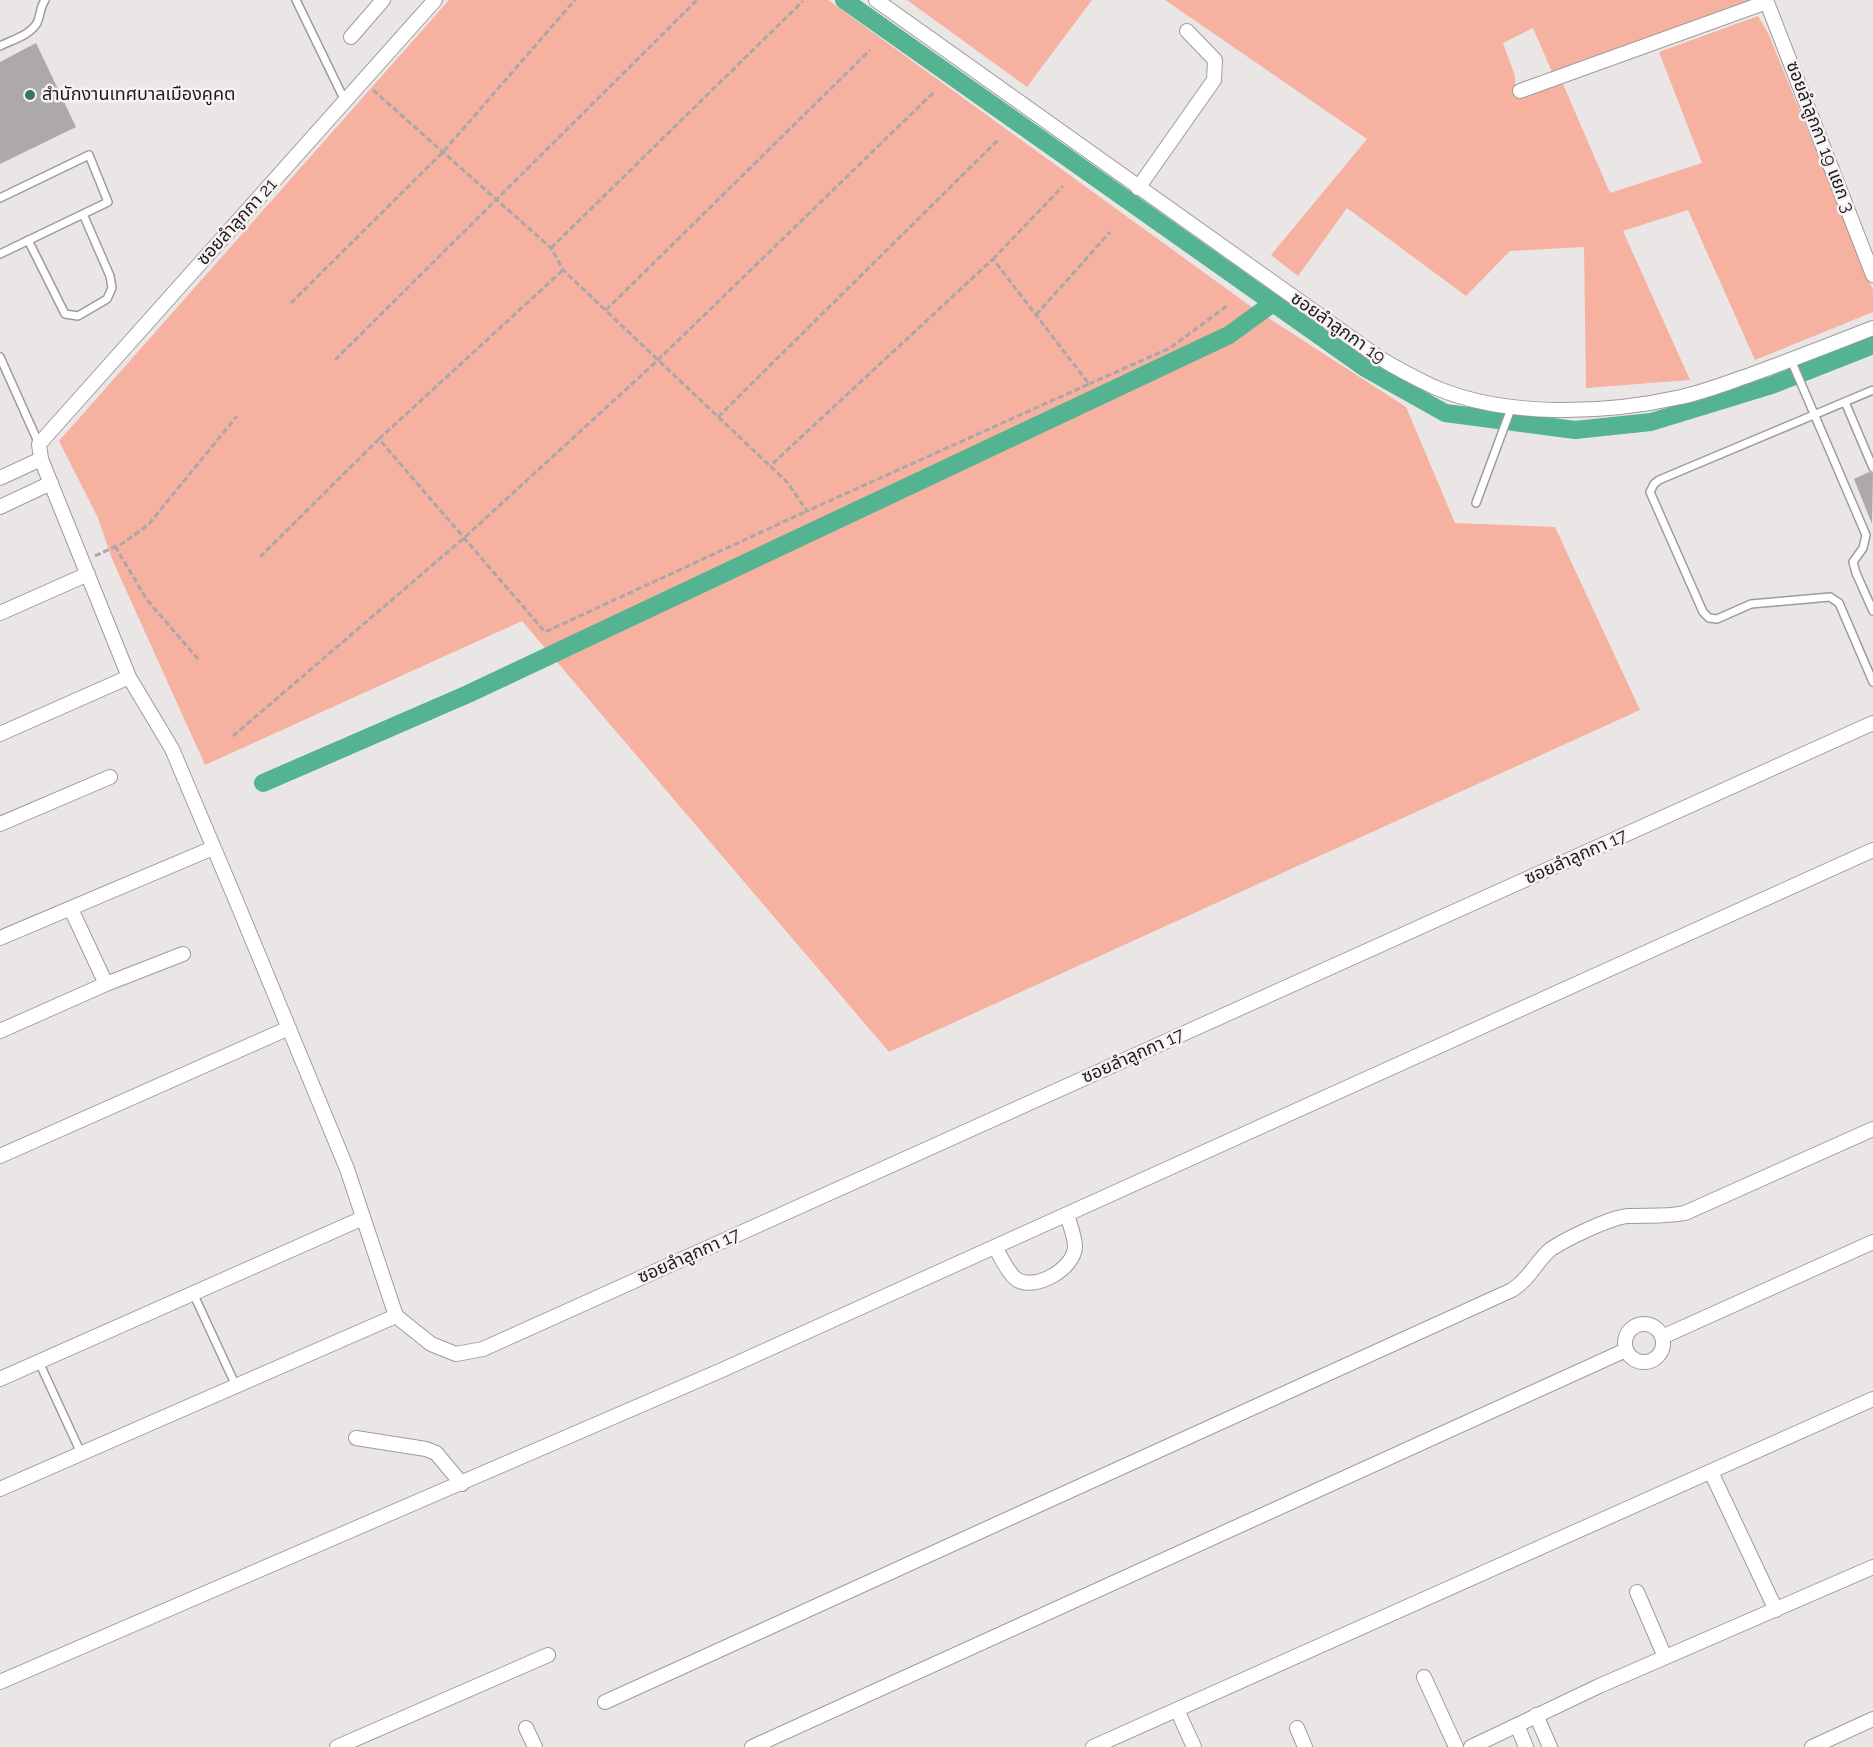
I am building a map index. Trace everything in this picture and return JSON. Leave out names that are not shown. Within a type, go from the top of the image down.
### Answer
[{"type":"street","points":[[351,37],[383,0]]},
{"type":"street","name":"ซอยลำลูกกา 21","points":[[39,444],[435,0]]},
{"type":"street","name":"ซอยลำลูกกา 19","points":[[876,0],[1378,357],[1436,388],[1510,412],[1645,403],[1682,397],[1793,367],[1873,328]]},
{"type":"street","points":[[1520,91],[1767,1]]},
{"type":"street","name":"ซอยลำลูกกา 19 แยก 3","points":[[1767,1],[1873,275]]},
{"type":"street","points":[[1138,188],[1214,80],[1215,60],[1187,31]]},
{"type":"street","points":[[0,1489],[396,1316],[347,1169],[172,749],[129,677],[41,459],[39,444]]},
{"type":"street","points":[[0,478],[41,459]]},
{"type":"street","points":[[0,507],[51,483]]},
{"type":"street","points":[[0,613],[85,568]]},
{"type":"street","points":[[0,734],[129,677]]},
{"type":"street","name":"ซอยลำลูกกา 17","points":[[396,1316],[431,1344],[456,1354],[483,1349],[1873,723]]},
{"type":"street","points":[[0,825],[110,777]]},
{"type":"street","points":[[0,938],[213,848]]},
{"type":"street","points":[[0,1683],[732,1366],[1873,850]]},
{"type":"street","points":[[71,909],[106,984]]},
{"type":"street","points":[[0,1031],[106,984],[183,954]]},
{"type":"street","points":[[0,1156],[289,1028]]},
{"type":"street","points":[[605,1702],[1512,1290],[1528,1278],[1549,1251],[1613,1218],[1671,1216],[1684,1213],[1873,1129]]},
{"type":"street","points":[[995,1247],[1013,1276],[1019,1281],[1032,1283],[1047,1277],[1064,1269],[1071,1260],[1075,1248],[1067,1215]]},
{"type":"street","points":[[0,1379],[363,1218]]},
{"type":"street","points":[[1662,1337],[1873,1242]]},
{"type":"street","points":[[1642,1325],[1658,1330],[1662,1337],[1663,1346],[1660,1353],[1654,1359],[1646,1362],[1631,1357],[1626,1350],[1628,1334],[1634,1328],[1642,1325]]},
{"type":"street","points":[[752,1747],[1626,1350]]},
{"type":"street","points":[[1093,1747],[1873,1399]]},
{"type":"street","points":[[356,1438],[426,1449],[436,1453],[462,1484]]},
{"type":"street","points":[[1711,1472],[1776,1610]]},
{"type":"street","points":[[1471,1747],[1665,1657],[1873,1567]]},
{"type":"street","points":[[1637,1592],[1665,1657]]},
{"type":"street","points":[[337,1747],[548,1655]]},
{"type":"street","points":[[1424,1677],[1456,1747]]},
{"type":"street","points":[[1177,1710],[1194,1747]]},
{"type":"street","points":[[1536,1715],[1550,1747]]},
{"type":"street","points":[[1812,1747],[1873,1719]]},
{"type":"street","points":[[1517,1725],[1526,1747]]},
{"type":"street","points":[[526,1728],[535,1747]]},
{"type":"street","points":[[1297,1728],[1305,1747]]},
{"type":"lane","points":[[0,46],[29,32],[38,21],[40,8],[45,0]]},
{"type":"lane","points":[[296,0],[345,101]]},
{"type":"lane","points":[[0,198],[89,155],[108,202],[0,254]]},
{"type":"lane","points":[[28,240],[65,314],[78,316],[107,299],[112,288],[110,276],[83,214]]},
{"type":"lane","points":[[0,357],[3,372],[39,444]]},
{"type":"lane","points":[[1793,367],[1866,535],[1863,548],[1853,562],[1873,611]]},
{"type":"lane","points":[[1873,390],[1659,480],[1651,488],[1651,497],[1703,612],[1708,618],[1718,619],[1751,604],[1830,597],[1839,603],[1873,682]]},
{"type":"lane","points":[[1845,402],[1873,468]]},
{"type":"lane","points":[[1476,503],[1510,412]]},
{"type":"lane","points":[[193,1293],[236,1386]]},
{"type":"lane","points":[[39,1362],[81,1453]]},
{"type":"path","points":[[291,303],[443,152],[575,0]]},
{"type":"path","points":[[335,360],[697,0]]},
{"type":"path","points":[[551,248],[804,1]]},
{"type":"path","points":[[606,311],[870,51]]},
{"type":"path","points":[[363,81],[551,248],[563,270],[788,482],[807,511]]},
{"type":"path","points":[[232,736],[464,538],[658,360],[933,93]]},
{"type":"path","points":[[718,417],[998,140]]},
{"type":"path","points":[[770,466],[993,259],[1063,186]]},
{"type":"path","points":[[1036,315],[1110,232]]},
{"type":"path","points":[[993,259],[1089,384]]},
{"type":"path","points":[[260,557],[379,439],[563,270]]},
{"type":"path","points":[[379,439],[545,632],[1170,348],[1227,306]]},
{"type":"path","points":[[85,568],[148,525],[237,416]]},
{"type":"path","points":[[115,546],[147,600],[198,659]]},
{"type":"shaded area","points":[[449,0],[828,0],[1253,308],[1406,407],[1455,523],[1555,527],[1640,710],[889,1052],[522,621],[205,765],[112,559],[98,518],[59,441]]},
{"type":"shaded area","points":[[907,0],[1092,0],[1027,87]]},
{"type":"shaded area","points":[[1165,0],[1754,0],[1552,72],[1533,28],[1503,43],[1515,76],[1515,89],[1563,84],[1610,193],[1702,163],[1659,52],[1758,16],[1768,33],[1873,290],[1873,312],[1755,360],[1688,210],[1623,231],[1690,380],[1586,388],[1584,247],[1510,251],[1466,296],[1347,208],[1298,276],[1271,255],[1367,139]]},
{"type":"building","name":"สำนักงานเทศบาลเมืองคูคต","points":[[36,43],[76,127],[0,164],[0,62]]},
{"type":"building","points":[[1869,472],[1873,474],[1872,524],[1854,479]]},
{"type":"waterway","points":[[844,0],[1365,368],[1445,413],[1575,430],[1651,422],[1772,385],[1873,345]]},
{"type":"waterway","points":[[263,783],[468,694],[1229,335],[1273,303]]},
{"type":"place","name":"สำนักงานเทศบาลเมืองคูคต","points":[[30,95]]}]
